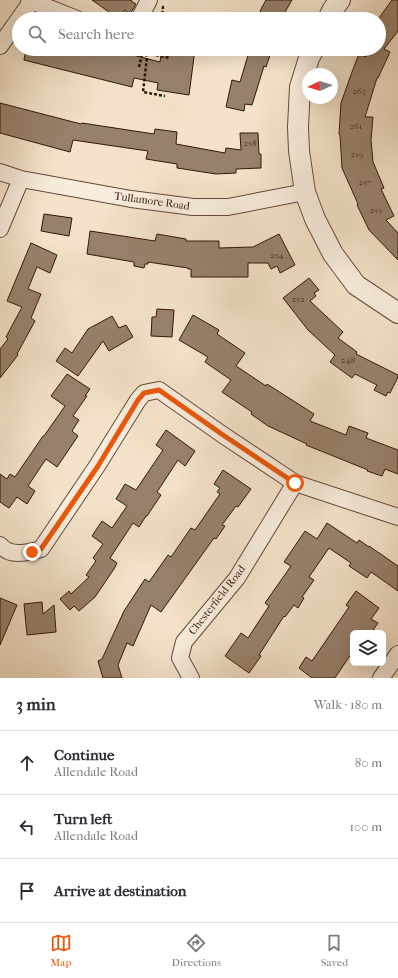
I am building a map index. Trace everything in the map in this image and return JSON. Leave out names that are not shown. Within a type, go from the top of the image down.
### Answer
[{"type":"street","points":[[143,12],[149,0]]},
{"type":"street","points":[[332,12],[340,0]]},
{"type":"street","points":[[23,12],[30,1],[59,12]]},
{"type":"street","points":[[0,46],[12,28]]},
{"type":"street","points":[[310,56],[300,87],[298,127],[299,151],[306,192],[315,219],[333,254],[356,285],[398,313]]},
{"type":"street","name":"Tullamore Road","points":[[0,172],[21,179],[131,199],[193,207],[228,207],[306,192]]},
{"type":"street","points":[[0,229],[21,179]]},
{"type":"street","points":[[0,545],[8,551],[22,553],[41,549],[98,466],[138,400],[144,393],[159,390],[295,483],[398,517]]},
{"type":"street","name":"Chesterfield Road","points":[[191,678],[180,658],[184,642],[237,578],[295,483]]},
{"type":"street","points":[[381,678],[398,654]]},
{"type":"path","points":[[139,67],[141,56]]},
{"type":"path","points":[[146,56],[142,92],[165,96]]},
{"type":"path","points":[[160,56],[170,58]]},
{"type":"building","points":[[92,0],[132,0],[131,1],[136,4],[131,12],[125,10],[124,12],[109,12]]},
{"type":"building","points":[[266,0],[292,0],[285,12],[260,12]]},
{"type":"building","points":[[392,0],[398,0],[398,31],[386,46],[386,12],[383,12]]},
{"type":"building","points":[[386,50],[390,52],[377,78],[365,117],[373,117],[371,140],[373,162],[384,188],[381,189],[394,216],[386,220],[398,233],[398,260],[369,230],[342,168],[339,134],[341,103],[358,56],[386,56]]},
{"type":"building","points":[[25,56],[136,56],[160,62],[161,56],[194,56],[189,95],[157,90],[158,83],[134,78],[132,87],[24,60]]},
{"type":"building","points":[[248,56],[270,56],[266,67],[264,66],[252,105],[245,104],[244,111],[226,107],[232,80],[240,82]]},
{"type":"building","points":[[0,103],[81,124],[154,134],[155,129],[177,132],[176,144],[225,153],[226,148],[241,150],[240,133],[258,133],[261,168],[236,169],[236,173],[216,174],[177,168],[177,164],[146,159],[148,151],[73,140],[70,152],[0,133]]},
{"type":"building","points":[[44,214],[72,218],[69,236],[41,231]]},
{"type":"building","points":[[90,231],[155,241],[157,234],[186,239],[186,241],[219,241],[219,248],[253,247],[279,234],[295,265],[280,273],[277,266],[271,269],[268,263],[248,263],[248,277],[191,277],[191,269],[188,268],[148,262],[148,264],[145,264],[144,268],[134,266],[134,262],[87,254]]},
{"type":"building","points":[[31,243],[57,255],[50,273],[37,267],[28,289],[41,294],[31,318],[35,321],[17,354],[18,355],[0,378],[0,349],[8,339],[6,337],[22,307],[7,301]]},
{"type":"building","points":[[309,278],[319,290],[314,293],[316,296],[310,301],[343,332],[338,338],[357,352],[356,354],[398,375],[390,393],[388,392],[386,396],[374,390],[377,385],[355,374],[352,378],[330,362],[335,355],[308,330],[283,298]]},
{"type":"building","points":[[157,309],[174,310],[172,337],[151,336],[152,317],[156,317]]},
{"type":"building","points":[[193,315],[219,330],[217,334],[245,353],[236,366],[266,386],[267,384],[314,414],[310,421],[346,435],[349,426],[368,433],[366,438],[398,450],[398,474],[385,469],[382,476],[306,445],[307,444],[268,426],[251,414],[252,412],[222,392],[231,380],[205,362],[208,357],[179,340]]},
{"type":"building","points":[[112,316],[119,328],[126,325],[133,337],[109,351],[103,341],[78,376],[56,361],[65,348],[72,353],[88,329]]},
{"type":"building","points":[[67,374],[90,389],[73,416],[79,420],[72,431],[78,436],[57,467],[46,459],[28,486],[35,491],[27,504],[17,497],[9,508],[0,502],[0,474],[7,479],[10,474],[15,477],[65,406],[51,396]]},
{"type":"building","points":[[166,430],[195,451],[185,466],[178,460],[157,492],[161,495],[139,527],[133,523],[110,558],[117,563],[95,597],[79,611],[74,606],[70,610],[60,599],[69,591],[71,594],[89,577],[86,575],[96,561],[93,558],[103,544],[92,536],[102,521],[112,528],[127,506],[116,499],[125,484],[136,490],[163,450],[156,445]]},
{"type":"building","points":[[223,470],[251,489],[222,525],[225,526],[216,539],[214,538],[161,612],[151,605],[133,646],[127,643],[118,665],[122,678],[103,678],[98,661],[102,659],[124,611],[145,579],[149,582],[168,555],[171,557],[191,528],[195,530],[220,494],[217,492],[220,488],[214,484]]},
{"type":"building","points":[[327,523],[357,543],[359,540],[369,546],[398,566],[398,591],[371,572],[367,578],[349,566],[351,563],[329,548],[309,577],[314,580],[302,597],[304,598],[298,608],[294,605],[285,617],[284,616],[259,655],[261,656],[249,673],[225,656],[241,633],[248,638],[269,606],[265,603],[291,566],[284,562],[305,531],[317,539]]},
{"type":"building","points":[[356,591],[379,608],[371,619],[378,623],[373,630],[350,630],[350,656],[335,678],[312,678],[299,668],[306,657],[312,661],[349,607],[346,605]]},
{"type":"building","points":[[0,598],[17,605],[0,645]]},
{"type":"building","points":[[42,602],[43,614],[54,605],[56,632],[27,635],[24,604]]},
{"type":"route","points":[[32,552],[41,549],[98,466],[138,400],[144,393],[159,390],[295,483]]}]
